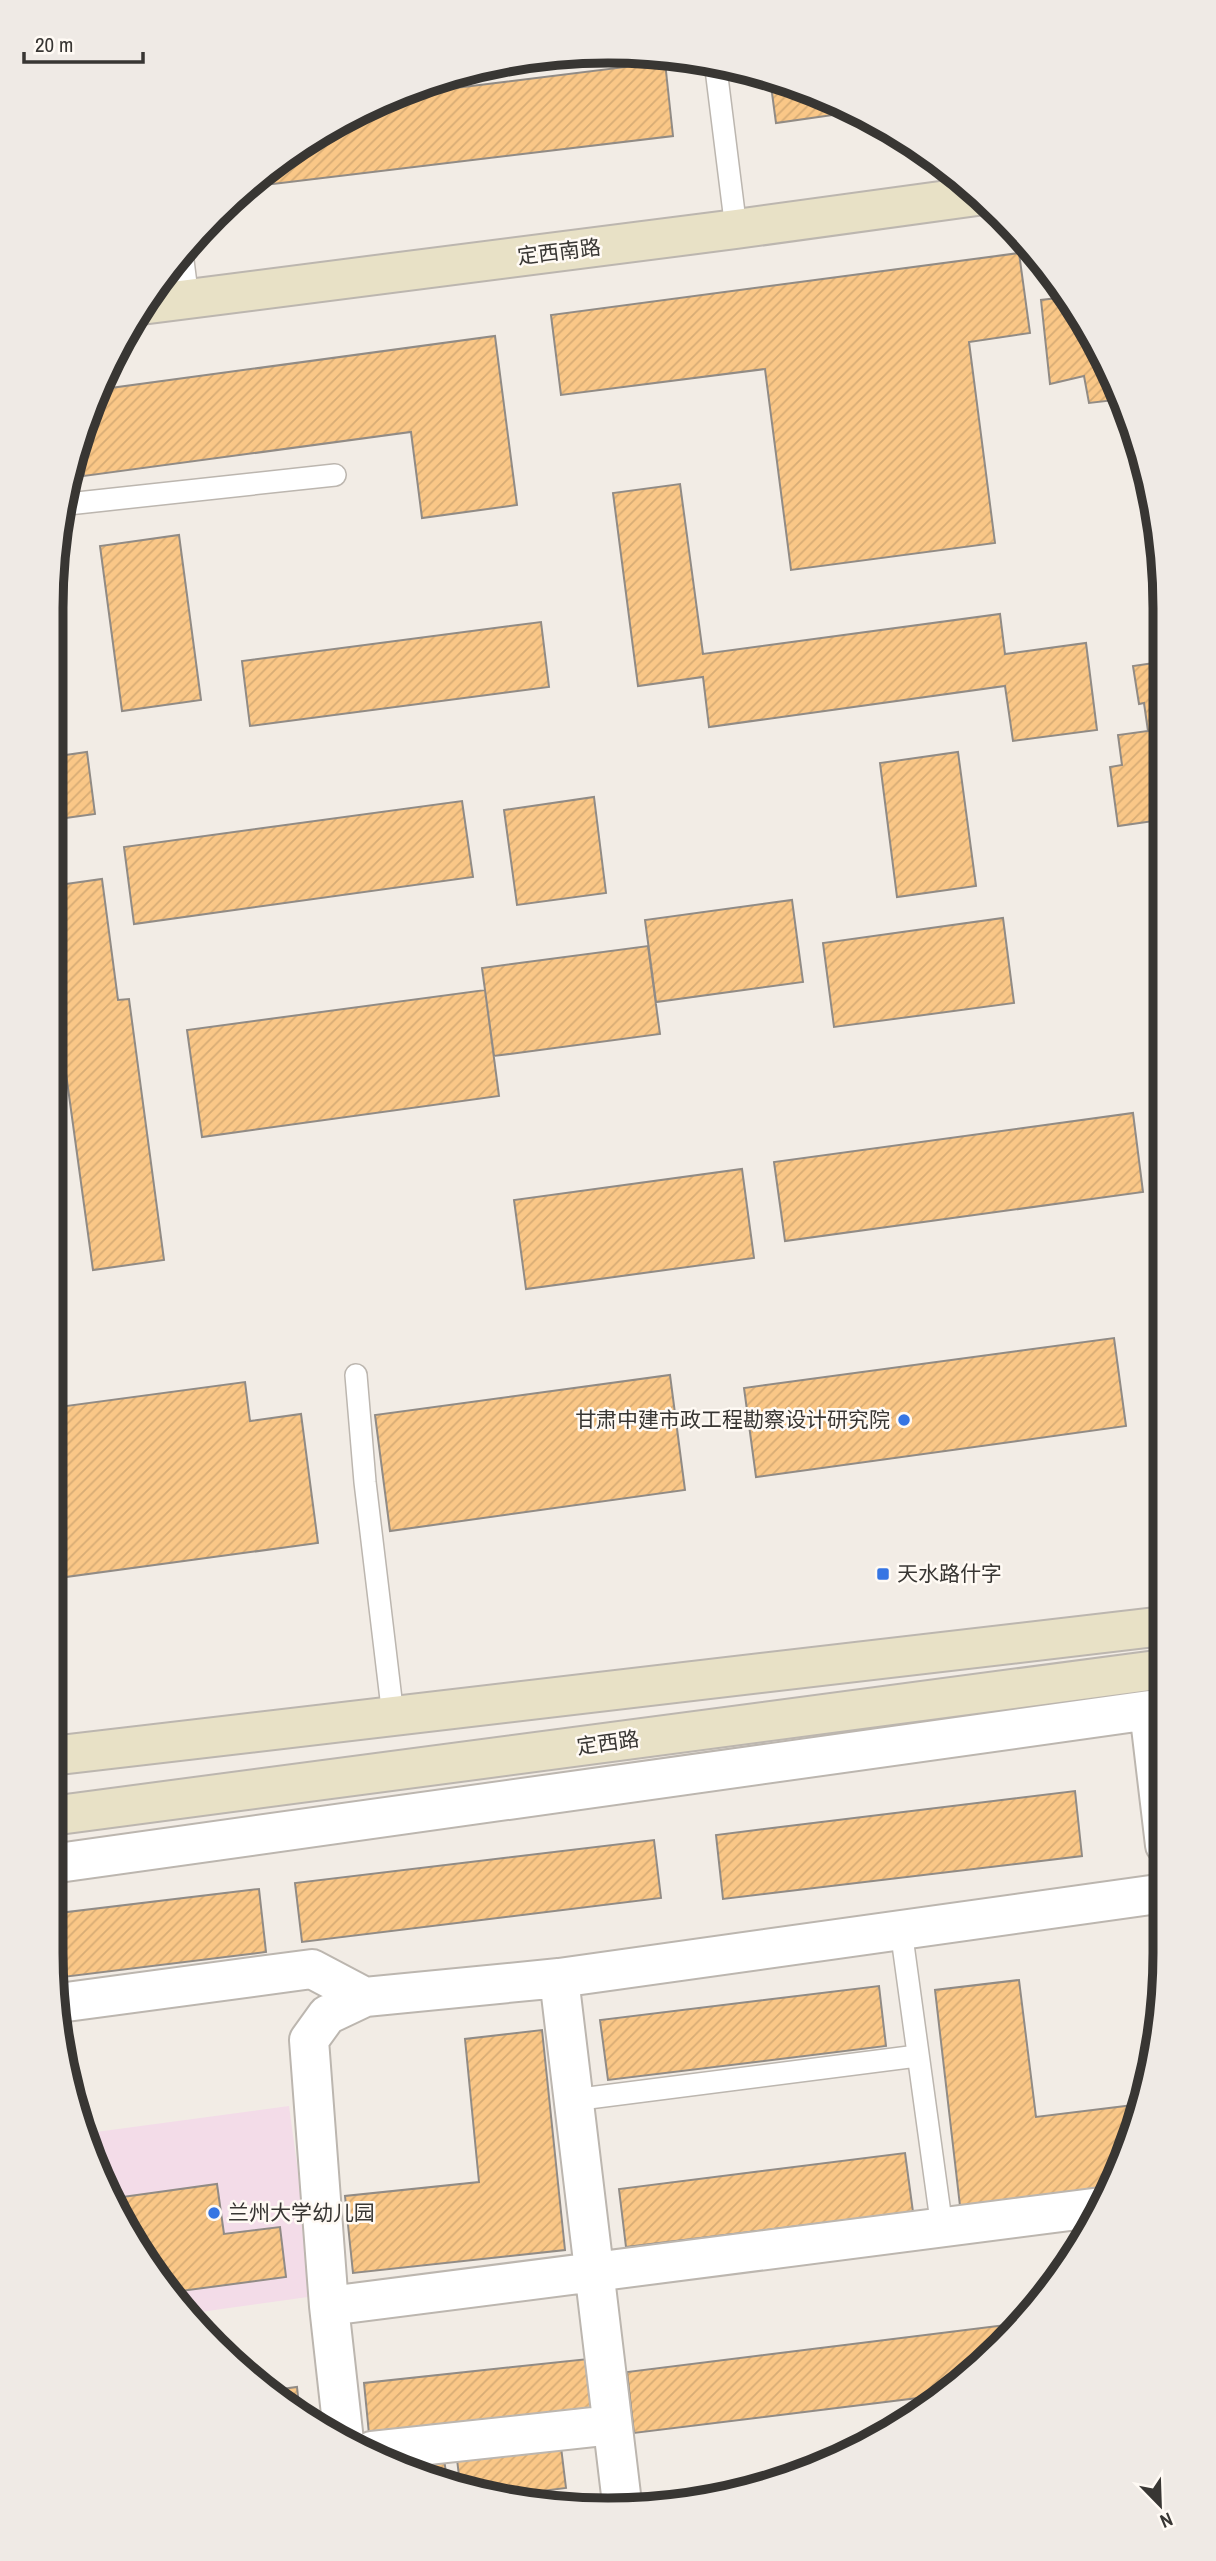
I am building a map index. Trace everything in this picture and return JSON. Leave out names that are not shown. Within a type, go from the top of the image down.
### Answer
[{"type":"main road","name":"定西南路","points":[[156,303],[736,229],[965,197]]},
{"type":"main road","points":[[63,1755],[1153,1627]]},
{"type":"main road","name":"定西路","points":[[63,1814],[1153,1671]]},
{"type":"street","points":[[63,1862],[1153,1710]]},
{"type":"street","points":[[343,2429],[329,2306],[309,2040],[327,2015],[365,1997],[559,1978],[1153,1895]]},
{"type":"street","points":[[66,2002],[312,1969],[365,1997]]},
{"type":"street","points":[[559,1978],[621,2498]]},
{"type":"street","points":[[329,2306],[1089,2209]]},
{"type":"street","points":[[384,2450],[612,2425]]},
{"type":"lane","points":[[717,74],[736,229]]},
{"type":"lane","points":[[184,266],[188,299]]},
{"type":"lane","points":[[73,503],[335,475]]},
{"type":"lane","points":[[356,1375],[365,1482],[393,1716]]},
{"type":"lane","points":[[901,1930],[942,2228]]},
{"type":"lane","points":[[573,2100],[917,2056]]},
{"type":"shaded area","name":"兰州大学幼儿园","points":[[289,2106],[315,2296],[198,2312],[155,2256],[136,2226],[104,2162],[94,2132]]},
{"type":"building","points":[[647,64],[665,66],[673,136],[265,185],[305,155],[367,119],[399,104],[441,90]]},
{"type":"building","points":[[771,89],[839,114],[776,123]]},
{"type":"building","points":[[1019,253],[1030,333],[969,342],[995,543],[791,570],[765,369],[561,395],[551,315]]},
{"type":"building","points":[[1056,298],[1061,305],[1097,367],[1112,400],[1089,403],[1084,376],[1050,384],[1041,300]]},
{"type":"building","points":[[495,336],[517,505],[422,518],[411,432],[84,476],[83,465],[109,388]]},
{"type":"building","points":[[680,484],[703,654],[1000,614],[1005,654],[1086,643],[1097,730],[1013,741],[1005,686],[709,727],[703,677],[638,686],[613,493]]},
{"type":"building","points":[[179,535],[201,700],[122,711],[100,546]]},
{"type":"building","points":[[541,622],[549,687],[250,726],[242,661]]},
{"type":"building","points":[[1153,663],[1153,821],[1118,826],[1110,767],[1122,765],[1118,735],[1148,731],[1144,703],[1139,704],[1133,666]]},
{"type":"building","points":[[87,752],[95,814],[63,818],[63,755]]},
{"type":"building","points":[[958,752],[976,886],[897,897],[880,763]]},
{"type":"building","points":[[594,797],[606,893],[517,905],[504,810]]},
{"type":"building","points":[[462,801],[473,877],[134,924],[124,847]]},
{"type":"building","points":[[102,879],[118,1000],[129,999],[164,1260],[93,1270],[63,1052],[63,884]]},
{"type":"building","points":[[792,900],[803,982],[656,1002],[645,920]]},
{"type":"building","points":[[1003,918],[1014,1003],[834,1027],[823,943]]},
{"type":"building","points":[[648,946],[660,1034],[494,1056],[482,968]]},
{"type":"building","points":[[485,990],[499,1096],[202,1137],[187,1030]]},
{"type":"building","points":[[1133,1113],[1143,1192],[785,1241],[774,1162]]},
{"type":"building","points":[[742,1169],[754,1258],[526,1289],[514,1200]]},
{"type":"building","points":[[1114,1338],[1126,1426],[756,1477],[744,1388]]},
{"type":"building","points":[[670,1375],[685,1490],[390,1531],[375,1415]]},
{"type":"building","points":[[245,1382],[250,1421],[301,1414],[318,1543],[63,1577],[63,1406]]},
{"type":"building","points":[[1075,1791],[1082,1856],[723,1899],[716,1835]]},
{"type":"building","points":[[654,1840],[661,1898],[302,1942],[295,1883]]},
{"type":"building","points":[[259,1889],[266,1952],[64,1977],[63,1913]]},
{"type":"building","points":[[1019,1980],[1036,2117],[1131,2105],[1112,2162],[1100,2189],[960,2206],[935,1990]]},
{"type":"building","points":[[879,1986],[886,2046],[608,2080],[600,2020]]},
{"type":"building","points":[[542,2030],[565,2250],[353,2273],[345,2196],[479,2182],[465,2039]]},
{"type":"building","points":[[905,2153],[913,2212],[626,2247],[619,2189]]},
{"type":"building","points":[[217,2184],[224,2234],[280,2227],[286,2277],[181,2291],[155,2256],[121,2197]]},
{"type":"building","points":[[1005,2325],[967,2363],[923,2397],[634,2433],[627,2372]]},
{"type":"building","points":[[588,2359],[593,2410],[369,2434],[364,2383]]},
{"type":"building","points":[[297,2387],[299,2401],[282,2389]]},
{"type":"building","points":[[561,2447],[566,2488],[532,2492],[467,2479],[459,2477],[457,2459]]},
{"type":"building","points":[[444,2459],[446,2473],[433,2469],[415,2463]]},
{"type":"place","name":"甘肃中建市政工程勘察设计研究院","points":[[904,1420]]},
{"type":"place","name":"天水路什字","points":[[883,1574]]},
{"type":"place","name":"兰州大学幼儿园","points":[[214,2213]]}]
